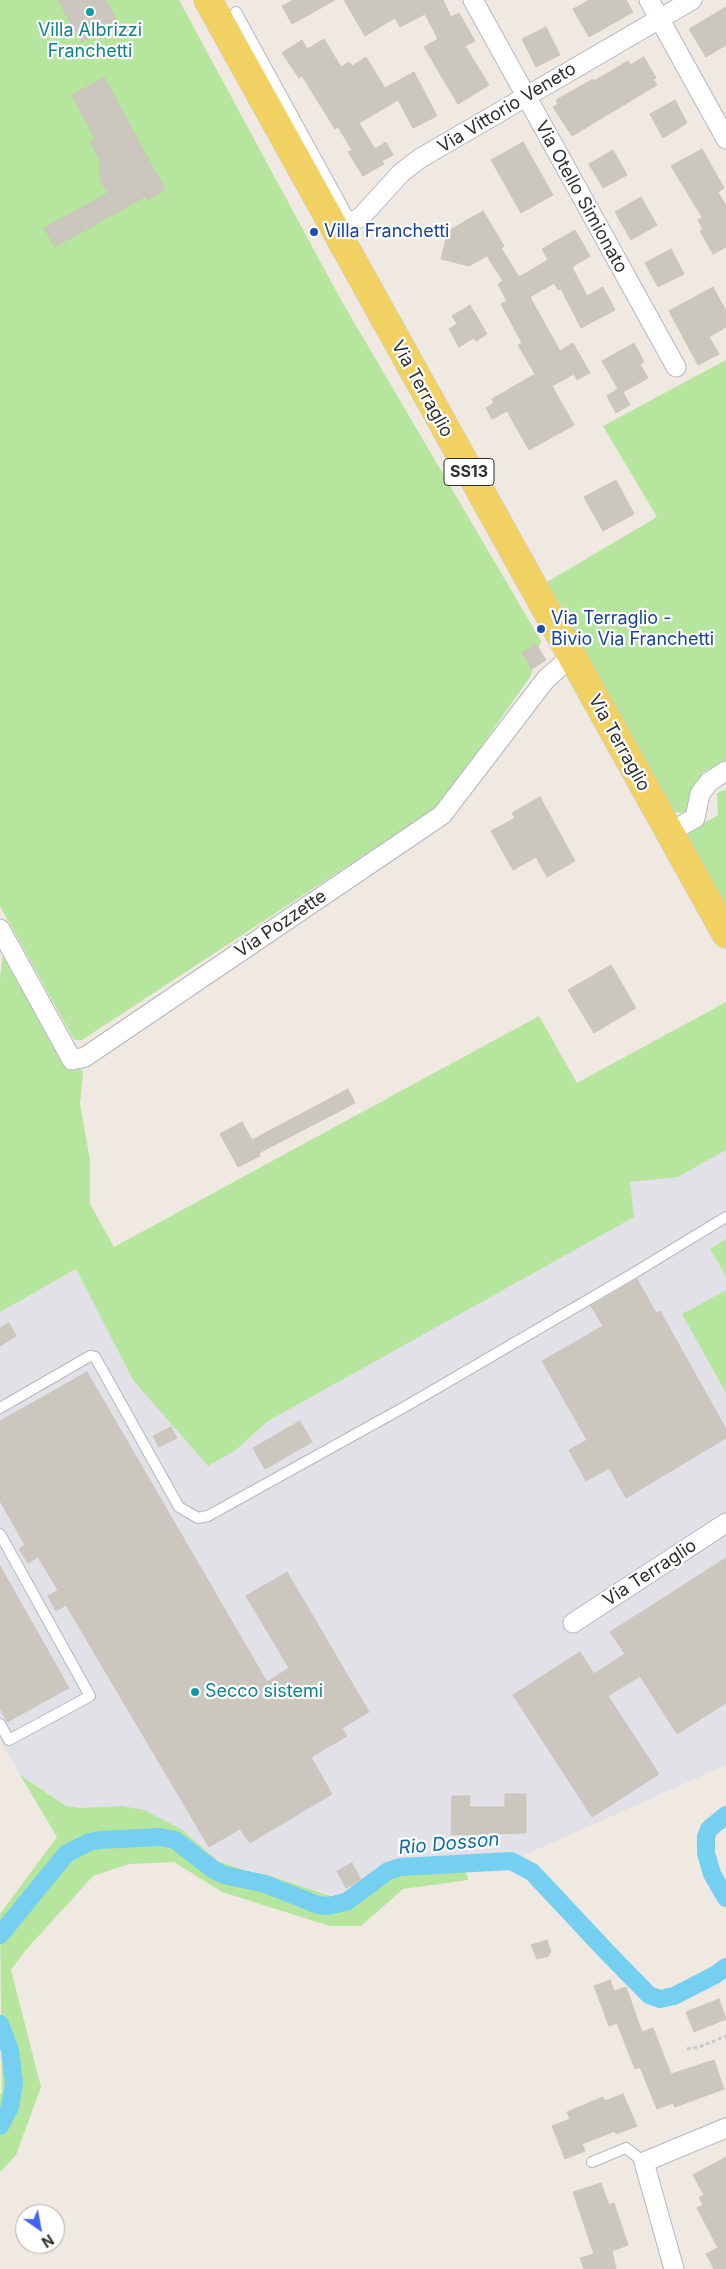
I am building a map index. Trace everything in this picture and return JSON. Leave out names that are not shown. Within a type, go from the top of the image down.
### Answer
[{"type":"main road","name":"Via Terraglio","points":[[208,0],[343,227],[571,657],[726,934]]},
{"type":"street","name":"Via Otello Simionato","points":[[473,0],[676,367]]},
{"type":"street","points":[[649,0],[726,139]]},
{"type":"street","name":"Via Vittorio Veneto","points":[[343,227],[365,213],[401,173],[414,163],[525,96],[692,0]]},
{"type":"street","name":"Via Pozzette","points":[[0,929],[72,1060],[85,1057],[442,815],[546,679],[571,657]]},
{"type":"street","points":[[670,833],[695,818],[700,794],[709,782],[726,771]]},
{"type":"street","name":"Via Terraglio","points":[[573,1623],[726,1523]]},
{"type":"street","points":[[674,2269],[644,2162],[726,2128]]},
{"type":"lane","points":[[236,12],[343,227]]},
{"type":"lane","points":[[0,1408],[90,1356],[95,1357],[179,1507],[198,1518],[208,1516],[408,1405],[726,1217]]},
{"type":"lane","points":[[0,1534],[90,1696],[9,1740],[0,1724]]},
{"type":"lane","points":[[592,2162],[626,2148],[644,2162]]},
{"type":"path","points":[[687,2049],[699,2047],[726,2036]]},
{"type":"shaded area","points":[[726,1150],[726,1765],[511,1861],[400,1867],[388,1871],[373,1871],[350,1892],[338,1897],[268,1875],[228,1865],[209,1855],[181,1829],[122,1806],[80,1808],[66,1806],[20,1775],[0,1741],[0,1312],[76,1269],[133,1380],[236,1450],[268,1421],[630,1181],[678,1177]]},
{"type":"green space","points":[[0,0],[179,0],[341,300],[541,641],[530,677],[439,806],[82,1040],[74,1040],[0,906]]},
{"type":"green space","points":[[726,360],[726,760],[702,773],[690,809],[682,813],[675,812],[547,582],[657,517],[603,426]]},
{"type":"green space","points":[[726,789],[726,906],[687,833],[718,815],[717,793]]},
{"type":"green space","points":[[4,943],[53,1030],[83,1072],[80,1104],[90,1160],[90,1204],[114,1247],[539,1016],[577,1083],[726,1002],[726,1150],[678,1177],[630,1182],[634,1217],[268,1421],[236,1450],[208,1466],[133,1380],[76,1269],[0,1312],[0,979]]},
{"type":"green space","points":[[726,1239],[726,1276],[710,1249]]},
{"type":"green space","points":[[726,1290],[726,1393],[682,1314]]},
{"type":"green space","points":[[20,1775],[66,1806],[80,1808],[122,1806],[144,1810],[181,1829],[218,1861],[331,1896],[338,1897],[350,1892],[373,1871],[388,1871],[400,1867],[464,1864],[468,1880],[403,1889],[361,1926],[330,1926],[222,1892],[174,1862],[129,1864],[93,1876],[25,1951],[11,1970],[41,2087],[16,2155],[0,2172],[0,2094],[2,2093],[0,1914],[57,1837]]},
{"type":"building","points":[[58,0],[106,0],[118,22],[81,42]]},
{"type":"building","points":[[294,0],[335,0],[292,24],[282,6]]},
{"type":"building","points":[[344,0],[443,0],[451,17],[459,13],[475,41],[465,46],[489,85],[458,104],[424,47],[438,39],[425,14],[400,27],[395,18],[365,36]]},
{"type":"building","points":[[590,0],[626,0],[633,12],[589,37],[573,9]]},
{"type":"building","points":[[726,7],[726,45],[706,57],[689,29]]},
{"type":"building","points":[[546,27],[560,55],[536,67],[522,39]]},
{"type":"building","points":[[324,39],[341,67],[349,62],[352,66],[366,57],[385,88],[414,72],[437,116],[413,128],[398,100],[359,123],[375,149],[386,142],[393,155],[382,161],[384,164],[363,176],[348,152],[352,150],[338,127],[335,129],[302,76],[299,78],[282,53],[302,40],[307,49]]},
{"type":"building","points":[[644,57],[656,78],[653,79],[657,85],[572,136],[553,107],[558,104],[556,100],[628,61],[630,65]]},
{"type":"building","points":[[104,77],[165,190],[148,200],[146,196],[55,247],[44,228],[108,193],[100,180],[100,160],[90,141],[95,139],[72,95]]},
{"type":"building","points":[[675,100],[687,123],[663,138],[650,114]]},
{"type":"building","points":[[523,142],[553,195],[521,213],[491,160]]},
{"type":"building","points":[[702,149],[724,188],[718,192],[726,206],[726,247],[713,254],[700,231],[703,230],[698,220],[702,217],[671,166]]},
{"type":"building","points":[[613,150],[627,175],[603,188],[589,164]]},
{"type":"building","points":[[641,197],[657,225],[631,240],[615,212]]},
{"type":"building","points":[[483,211],[504,246],[501,248],[519,277],[548,260],[542,249],[575,230],[590,256],[572,267],[587,296],[603,287],[615,310],[581,328],[561,289],[558,290],[554,283],[530,297],[560,351],[573,343],[590,373],[577,380],[574,374],[552,386],[574,425],[529,450],[507,411],[492,419],[486,408],[494,403],[492,399],[535,374],[518,345],[522,343],[501,304],[507,301],[498,284],[503,281],[487,256],[469,266],[441,259],[448,231]]},
{"type":"building","points":[[671,249],[684,274],[658,287],[645,263]]},
{"type":"building","points":[[713,287],[726,311],[726,327],[709,337],[719,354],[698,365],[669,311]]},
{"type":"building","points":[[470,305],[487,334],[476,341],[474,338],[459,347],[449,329],[457,324],[452,316]]},
{"type":"building","points":[[634,343],[644,362],[640,364],[648,378],[623,392],[630,405],[616,413],[607,396],[618,389],[602,361]]},
{"type":"building","points":[[616,480],[634,514],[603,531],[584,497]]},
{"type":"building","points":[[536,644],[546,660],[532,669],[522,652]]},
{"type":"building","points":[[540,797],[575,861],[547,877],[536,857],[513,870],[491,831],[515,818],[512,813]]},
{"type":"building","points":[[611,965],[636,1008],[594,1033],[568,990]]},
{"type":"building","points":[[348,1089],[355,1103],[259,1153],[260,1156],[238,1167],[220,1134],[242,1122],[252,1140]]},
{"type":"building","points":[[637,1279],[656,1313],[660,1311],[726,1429],[726,1438],[626,1498],[609,1468],[586,1481],[569,1450],[587,1440],[542,1361],[603,1326],[591,1306]]},
{"type":"building","points":[[9,1323],[16,1336],[0,1346],[0,1328]]},
{"type":"building","name":"Secco sistemi","points":[[87,1372],[267,1682],[289,1668],[246,1596],[287,1572],[369,1712],[342,1728],[347,1736],[311,1757],[332,1794],[250,1843],[240,1829],[209,1847],[66,1605],[56,1611],[48,1596],[58,1590],[38,1557],[28,1563],[19,1549],[25,1545],[0,1501],[0,1421]]},
{"type":"building","points":[[300,1421],[312,1442],[265,1469],[253,1448]]},
{"type":"building","points":[[171,1427],[177,1438],[159,1447],[153,1436]]},
{"type":"building","points":[[726,1558],[726,1703],[677,1734],[640,1676],[608,1696],[659,1774],[592,1817],[513,1695],[580,1652],[594,1674],[625,1654],[610,1632]]},
{"type":"building","points":[[0,1566],[69,1688],[7,1722],[0,1708]]},
{"type":"building","points":[[505,1794],[526,1794],[526,1833],[451,1835],[452,1796],[470,1796],[469,1807],[505,1807]]},
{"type":"building","points":[[352,1863],[361,1880],[346,1888],[337,1871]]},
{"type":"building","points":[[547,1940],[551,1952],[548,1956],[537,1959],[531,1945]]},
{"type":"building","points":[[610,1980],[614,1991],[626,1987],[642,2032],[653,2028],[671,2074],[714,2060],[724,2089],[675,2107],[673,2103],[657,2109],[640,2067],[635,2069],[617,2023],[609,2026],[594,1986]]},
{"type":"building","points":[[719,1999],[726,2019],[694,2032],[686,2012]]},
{"type":"building","points":[[623,2094],[637,2126],[616,2134],[615,2131],[582,2144],[585,2151],[565,2159],[552,2126],[570,2119],[567,2112],[603,2097],[605,2101]]},
{"type":"building","points":[[726,2157],[726,2269],[714,2269],[706,2254],[718,2248],[697,2208],[703,2205],[699,2197],[704,2195],[693,2175]]},
{"type":"building","points":[[601,2183],[609,2205],[614,2203],[628,2245],[612,2251],[616,2269],[584,2269],[580,2258],[594,2254],[573,2192]]},
{"type":"waterway","name":"Rio Dosson","points":[[726,1815],[709,1829],[706,1837],[706,1853],[712,1874],[726,1898]]},
{"type":"waterway","name":"Rio Dosson","points":[[0,1935],[66,1854],[89,1842],[100,1840],[160,1837],[175,1840],[214,1870],[224,1875],[265,1884],[318,1905],[328,1906],[346,1902],[388,1871],[400,1867],[511,1861],[532,1872],[649,1995],[660,1999],[674,1996],[715,1975],[726,1967]]},
{"type":"waterway","name":"Rio Dosson","points":[[0,2024],[10,2050],[14,2083],[10,2107],[0,2126]]},
{"type":"place","name":"Villa Albrizzi Franchetti","points":[[90,12]]},
{"type":"place","name":"Villa Franchetti","points":[[314,232]]},
{"type":"place","name":"Via Terraglio - Bivio Via Franchetti","points":[[541,629]]},
{"type":"place","name":"Secco sistemi","points":[[195,1692]]}]
